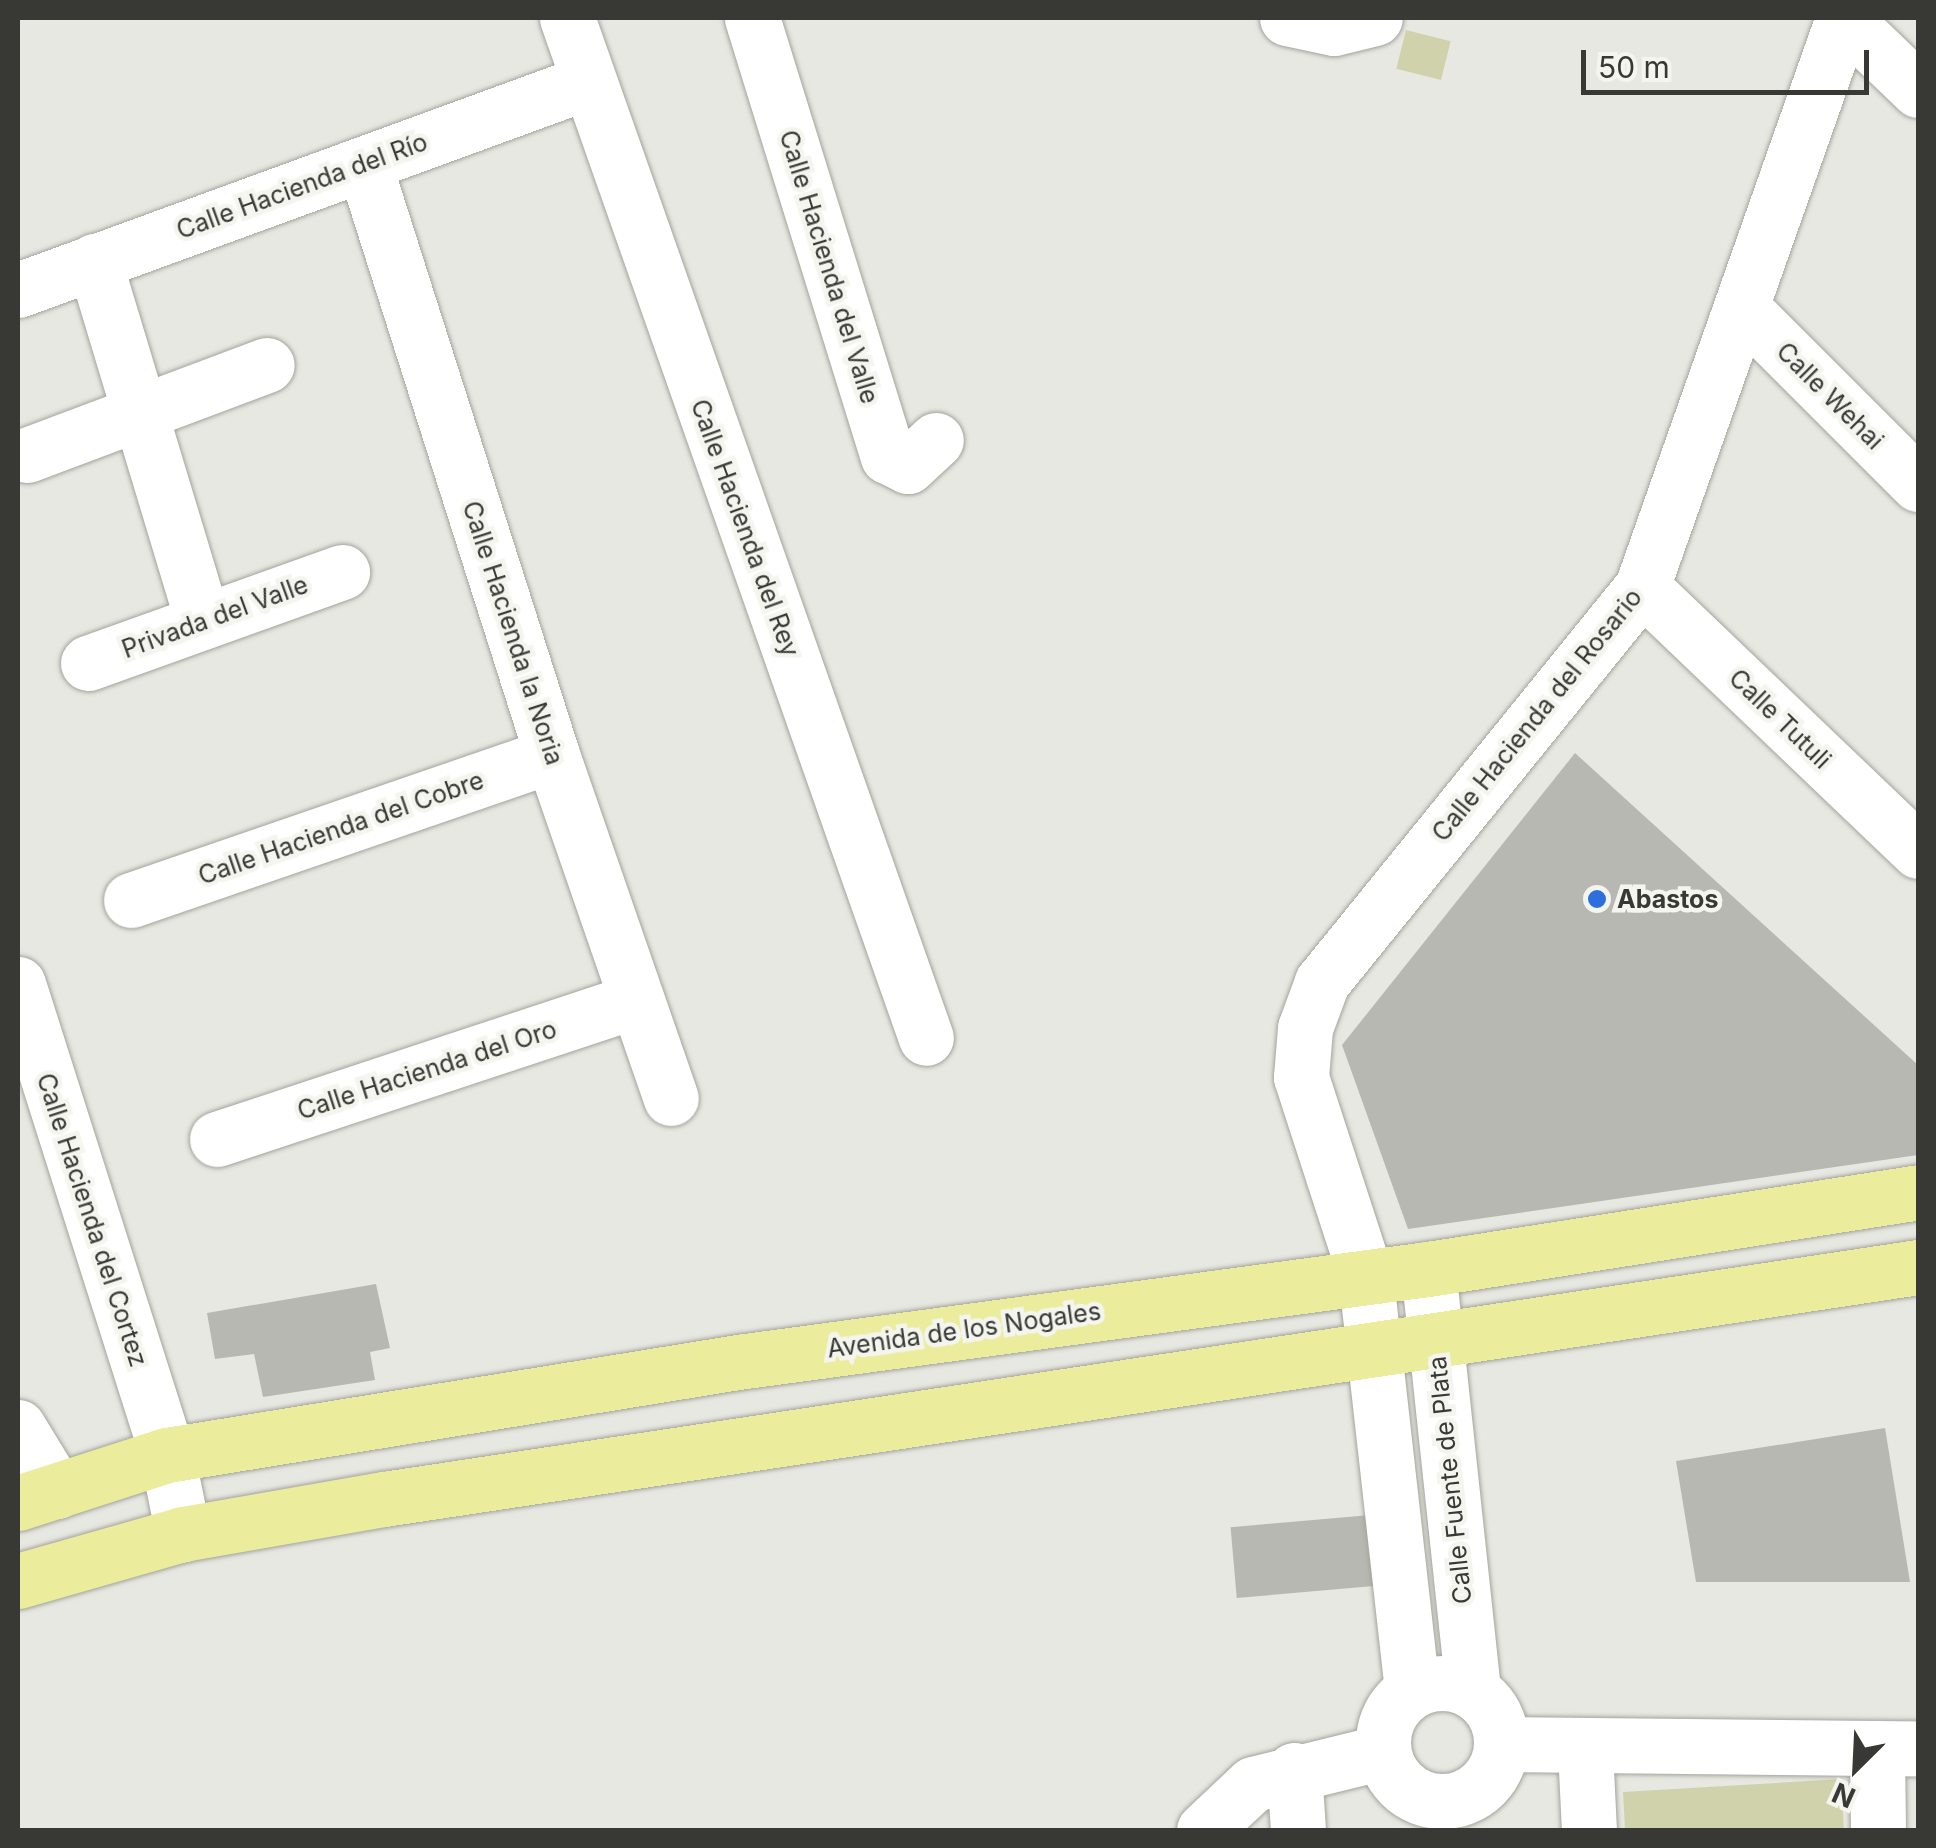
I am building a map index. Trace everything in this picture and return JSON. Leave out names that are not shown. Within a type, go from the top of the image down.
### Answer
[{"type":"main road","name":"Avenida de los Nogales","points":[[37,1497],[166,1456],[738,1362],[1366,1274],[1428,1269],[1918,1192]]},
{"type":"main road","points":[[18,1581],[183,1534],[1918,1267]]},
{"type":"street","name":"Calle Hacienda del Rey","points":[[567,18],[586,82],[926,1038]]},
{"type":"street","name":"Calle Hacienda del Valle","points":[[752,18],[888,456],[908,466],[936,440]]},
{"type":"street","points":[[1288,18],[1334,28],[1375,18]]},
{"type":"street","points":[[1843,18],[1918,90]]},
{"type":"street","name":"Calle Hacienda del Rosario","points":[[1374,1351],[1366,1274],[1302,1077],[1304,1028],[1322,982],[1642,588],[1843,18]]},
{"type":"street","name":"Calle Hacienda del Río","points":[[18,290],[586,82]]},
{"type":"street","name":"Calle Hacienda la Noria","points":[[364,164],[552,756],[671,1098]]},
{"type":"street","points":[[94,261],[137,414],[203,621]]},
{"type":"street","name":"Calle Wehai","points":[[1742,308],[1918,484]]},
{"type":"street","points":[[26,456],[266,365]]},
{"type":"street","name":"Privada del Valle","points":[[88,662],[342,572]]},
{"type":"street","name":"Calle Tutuli","points":[[1642,588],[1918,850]]},
{"type":"street","name":"Calle Hacienda del Cobre","points":[[131,900],[552,756]]},
{"type":"street","name":"Calle Hacienda del Cortez","points":[[18,984],[166,1456],[183,1534]]},
{"type":"street","name":"Calle Hacienda del Oro","points":[[217,1139],[637,1000]]},
{"type":"street","name":"Calle Fuente de Plata","points":[[1428,1269],[1473,1691]]},
{"type":"street","points":[[1374,1351],[1412,1690]]},
{"type":"street","points":[[18,1427],[37,1497]]},
{"type":"street","points":[[1443,1682],[1473,1691],[1495,1713],[1502,1744],[1495,1772],[1474,1793],[1446,1802],[1417,1796],[1394,1778],[1383,1752],[1394,1706],[1412,1690],[1443,1682]]},
{"type":"street","points":[[1502,1744],[1585,1749],[1898,1748],[1878,1830]]},
{"type":"street","points":[[1585,1749],[1589,1830]]},
{"type":"street","points":[[1204,1830],[1253,1784],[1294,1770],[1383,1752]]},
{"type":"street","points":[[1294,1770],[1298,1830]]},
{"type":"green space","points":[[1406,30],[1451,41],[1441,80],[1396,69]]},
{"type":"green space","points":[[1841,1779],[1844,1830],[1625,1830],[1623,1792]]},
{"type":"building","name":"Abastos","points":[[1575,753],[1918,1065],[1918,1155],[1408,1229],[1342,1045]]},
{"type":"building","points":[[376,1284],[390,1348],[370,1352],[375,1380],[263,1397],[254,1354],[215,1359],[207,1313]]},
{"type":"building","points":[[1885,1428],[1910,1582],[1696,1582],[1676,1461]]},
{"type":"building","points":[[1382,1514],[1388,1585],[1237,1598],[1231,1527]]},
{"type":"place","name":"Abastos","points":[[1597,899]]}]
